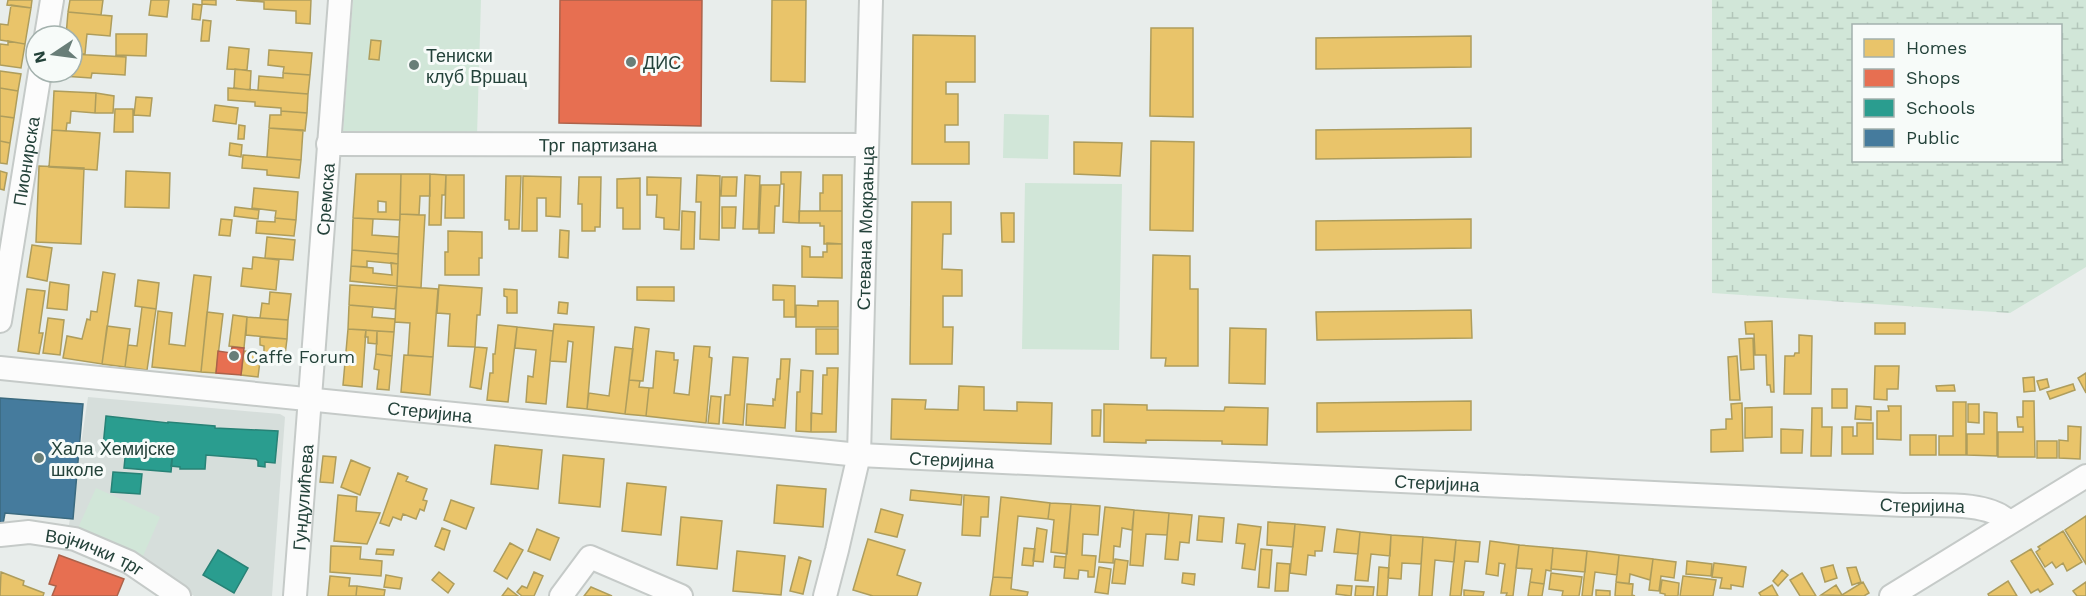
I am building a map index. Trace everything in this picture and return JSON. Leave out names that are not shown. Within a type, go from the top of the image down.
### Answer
[{"type":"street","points":[[48,24],[52,0]]},
{"type":"street","name":"Сремска","points":[[310,399],[340,0]]},
{"type":"street","name":"Стевана Мокрањца","points":[[859,455],[870,0]]},
{"type":"street","name":"Пионирска","points":[[0,321],[38,84]]},
{"type":"street","name":"Трг партизана","points":[[328,144],[866,145]]},
{"type":"street","name":"Стеријина","points":[[0,368],[859,455],[1867,504],[1964,506],[1994,511],[2009,522]]},
{"type":"street","name":"Гундулићева","points":[[295,596],[310,399]]},
{"type":"street","points":[[825,596],[859,455]]},
{"type":"street","points":[[1891,596],[2086,476]]},
{"type":"street","name":"Војнички трг","points":[[0,535],[29,532],[75,539],[129,561],[178,596]]},
{"type":"street","points":[[561,596],[590,556],[681,596]]},
{"type":"shaded area","points":[[88,397],[280,414],[285,417],[272,596],[194,596],[69,525]]},
{"type":"green space","name":"Тениски клуб Вршац","points":[[353,0],[481,0],[477,136],[343,131]]},
{"type":"green space","points":[[1712,0],[2086,0],[2086,267],[2010,313],[1712,293]]},
{"type":"green space","points":[[1004,114],[1049,115],[1048,159],[1003,158]]},
{"type":"green space","points":[[1025,183],[1122,184],[1119,350],[1022,349]]},
{"type":"green space","points":[[96,488],[160,517],[143,556],[78,528]]},
{"type":"building: Homes","points":[[8,0],[32,0],[31,8],[7,5]]},
{"type":"building: Homes","points":[[70,0],[103,0],[101,15],[68,12]]},
{"type":"building: Homes","points":[[151,0],[169,0],[167,17],[149,15]]},
{"type":"building: Homes","points":[[202,0],[216,0],[216,5],[202,4]]},
{"type":"building: Homes","points":[[236,0],[311,0],[310,24],[296,23],[296,11],[264,9],[264,2]]},
{"type":"building: Homes","points":[[772,0],[806,0],[805,82],[771,81]]},
{"type":"building: Homes","points":[[193,4],[202,5],[200,20],[192,19]]},
{"type":"building: Homes","points":[[11,5],[31,8],[28,24],[24,24],[24,44],[0,40],[0,24],[8,25]]},
{"type":"building: Homes","points":[[68,12],[112,16],[110,36],[87,34],[85,54],[84,24],[67,24]]},
{"type":"building: Homes","points":[[203,20],[211,21],[209,41],[201,41]]},
{"type":"building: Homes","points":[[1151,28],[1193,28],[1193,117],[1150,116]]},
{"type":"building: Homes","points":[[116,34],[147,34],[146,56],[116,55]]},
{"type":"building: Homes","points":[[913,35],[975,36],[975,82],[946,82],[946,94],[958,94],[958,125],[945,125],[945,142],[969,142],[969,164],[912,164]]},
{"type":"building: Homes","points":[[1471,36],[1471,67],[1316,69],[1316,38]]},
{"type":"building: Homes","points":[[371,40],[381,41],[379,60],[369,59]]},
{"type":"building: Homes","points":[[8,41],[24,44],[21,68],[0,65],[0,44],[8,45]]},
{"type":"building: Homes","points":[[229,47],[249,49],[247,70],[227,69]]},
{"type":"building: Homes","points":[[269,50],[312,53],[310,75],[283,73],[284,67],[268,65]]},
{"type":"building: Homes","points":[[84,55],[126,57],[125,75],[92,73],[91,78],[84,78]]},
{"type":"building: Homes","points":[[235,69],[251,71],[250,90],[234,88]]},
{"type":"building: Homes","points":[[0,71],[21,74],[18,91],[0,88]]},
{"type":"building: Homes","points":[[283,73],[310,75],[308,94],[258,90],[259,76],[283,78]]},
{"type":"building: Homes","points":[[0,88],[18,91],[14,118],[0,116]]},
{"type":"building: Homes","points":[[228,88],[308,94],[307,113],[255,106],[255,102],[228,100]]},
{"type":"building: Homes","points":[[54,91],[96,93],[95,113],[71,111],[70,123],[67,123],[66,131],[52,130]]},
{"type":"building: Homes","points":[[96,93],[114,96],[113,113],[95,113]]},
{"type":"building: Homes","points":[[136,97],[152,98],[150,116],[134,115]]},
{"type":"building: Homes","points":[[215,105],[238,108],[236,124],[213,121]]},
{"type":"building: Homes","points":[[115,109],[133,109],[133,132],[114,132]]},
{"type":"building: Homes","points":[[281,111],[307,113],[305,131],[269,128],[270,115],[281,115]]},
{"type":"building: Homes","points":[[0,116],[14,118],[10,143],[0,141]]},
{"type":"building: Homes","points":[[239,125],[245,126],[244,139],[238,139]]},
{"type":"building: Homes","points":[[269,128],[303,130],[301,160],[267,157]]},
{"type":"building: Homes","points":[[1471,128],[1471,157],[1316,159],[1316,130]]},
{"type":"building: Homes","points":[[52,130],[100,133],[97,170],[49,167]]},
{"type":"building: Homes","points":[[0,141],[10,143],[7,164],[0,163]]},
{"type":"building: Homes","points":[[1151,141],[1194,142],[1193,231],[1150,230]]},
{"type":"building: Homes","points":[[1074,142],[1122,143],[1120,176],[1074,174]]},
{"type":"building: Homes","points":[[230,143],[242,145],[241,157],[229,155]]},
{"type":"building: Homes","points":[[243,155],[301,160],[299,178],[267,175],[267,170],[242,168]]},
{"type":"building: Homes","points":[[39,166],[84,168],[81,244],[36,242]]},
{"type":"building: Homes","points":[[0,171],[7,173],[4,190],[0,189]]},
{"type":"building: Homes","points":[[126,171],[170,173],[169,208],[125,207]]},
{"type":"building: Homes","points":[[781,172],[801,172],[799,223],[783,222],[784,184],[781,184]]},
{"type":"building: Homes","points":[[356,174],[401,174],[400,220],[353,218]],"holes":[[[378,201],[386,202],[386,212],[378,212]]]},
{"type":"building: Homes","points":[[401,174],[430,174],[430,196],[420,196],[419,215],[400,214]]},
{"type":"building: Homes","points":[[430,174],[446,175],[445,195],[442,195],[441,225],[429,225]]},
{"type":"building: Homes","points":[[446,175],[464,175],[464,218],[445,218]]},
{"type":"building: Homes","points":[[697,175],[720,176],[719,240],[700,239],[701,202],[696,202]]},
{"type":"building: Homes","points":[[745,175],[760,176],[758,229],[743,229]]},
{"type":"building: Homes","points":[[823,175],[842,175],[842,211],[820,211]]},
{"type":"building: Homes","points":[[506,176],[521,176],[519,229],[509,229],[509,220],[505,220]]},
{"type":"building: Homes","points":[[523,176],[561,177],[560,217],[546,216],[546,198],[537,198],[537,231],[522,231]]},
{"type":"building: Homes","points":[[579,177],[601,177],[600,227],[595,227],[595,231],[582,231],[582,204],[578,204]]},
{"type":"building: Homes","points":[[647,177],[681,178],[679,230],[664,229],[664,218],[656,217],[657,195],[647,195]]},
{"type":"building: Homes","points":[[722,177],[737,177],[736,196],[721,196]]},
{"type":"building: Homes","points":[[640,178],[640,229],[623,229],[623,208],[617,208],[617,179]]},
{"type":"building: Homes","points":[[761,185],[780,185],[779,206],[775,206],[774,233],[759,233]]},
{"type":"building: Homes","points":[[254,188],[298,192],[296,220],[275,218],[276,211],[252,208]]},
{"type":"building: Homes","points":[[912,202],[951,202],[951,234],[943,234],[942,269],[962,270],[962,296],[943,296],[943,327],[953,327],[952,364],[910,364]]},
{"type":"building: Homes","points":[[235,207],[259,210],[258,219],[234,216]]},
{"type":"building: Homes","points":[[722,207],[736,207],[735,228],[722,228]]},
{"type":"building: Homes","points":[[682,211],[695,212],[694,249],[681,249]]},
{"type":"building: Homes","points":[[799,211],[842,211],[842,244],[824,244],[824,226],[820,226],[820,223],[799,223]]},
{"type":"building: Homes","points":[[1001,213],[1014,213],[1014,242],[1002,242]]},
{"type":"building: Homes","points":[[400,214],[425,215],[421,288],[397,286]]},
{"type":"building: Homes","points":[[275,218],[296,220],[294,236],[256,233],[257,221],[275,222]]},
{"type":"building: Homes","points":[[353,218],[373,219],[372,235],[399,237],[398,254],[352,250]]},
{"type":"building: Homes","points":[[221,219],[232,220],[230,236],[219,235]]},
{"type":"building: Homes","points":[[1471,219],[1471,248],[1316,250],[1316,221]]},
{"type":"building: Homes","points":[[560,230],[569,231],[568,258],[559,257]]},
{"type":"building: Homes","points":[[448,231],[482,232],[482,258],[479,258],[479,275],[445,275]]},
{"type":"building: Homes","points":[[267,237],[295,240],[293,260],[265,258]]},
{"type":"building: Homes","points":[[827,243],[842,244],[842,278],[802,277],[802,246],[810,247],[810,257],[823,257],[823,252],[827,252]]},
{"type":"building: Homes","points":[[32,245],[52,248],[47,281],[27,277]]},
{"type":"building: Homes","points":[[352,250],[398,254],[398,264],[367,261],[367,267],[351,266]]},
{"type":"building: Homes","points":[[1153,255],[1190,256],[1190,289],[1198,289],[1198,366],[1165,366],[1166,358],[1151,358]]},
{"type":"building: Homes","points":[[253,257],[279,260],[276,290],[241,286],[243,268],[252,269]]},
{"type":"building: Homes","points":[[391,263],[398,264],[397,286],[350,281],[351,266],[373,268],[373,273],[392,275]]},
{"type":"building: Homes","points":[[103,272],[115,274],[102,364],[63,358],[67,336],[82,339],[87,319],[90,320],[91,311],[97,312]]},
{"type":"building: Homes","points":[[194,275],[211,277],[201,372],[152,367],[158,311],[172,313],[169,344],[185,346]]},
{"type":"building: Homes","points":[[138,280],[159,283],[156,309],[135,306]]},
{"type":"building: Homes","points":[[50,282],[69,285],[67,310],[47,308]]},
{"type":"building: Homes","points":[[350,285],[397,288],[395,309],[349,305]]},
{"type":"building: Homes","points":[[439,285],[482,288],[475,347],[448,346],[450,314],[437,313]]},
{"type":"building: Homes","points":[[773,285],[795,286],[795,317],[784,317],[784,300],[773,300]]},
{"type":"building: Homes","points":[[397,286],[438,289],[433,357],[408,355],[410,323],[395,322]]},
{"type":"building: Homes","points":[[637,287],[674,287],[674,301],[637,300]]},
{"type":"building: Homes","points":[[27,289],[45,291],[39,333],[43,333],[39,354],[18,351]]},
{"type":"building: Homes","points":[[504,289],[517,290],[517,313],[507,313],[507,297],[504,296]]},
{"type":"building: Homes","points":[[270,292],[291,294],[288,320],[260,318],[262,303],[269,304]]},
{"type":"building: Homes","points":[[818,301],[838,301],[838,327],[796,327],[796,305],[818,306]]},
{"type":"building: Homes","points":[[559,302],[568,303],[567,314],[558,313]]},
{"type":"building: Homes","points":[[349,305],[373,307],[372,317],[395,319],[394,332],[348,329]]},
{"type":"building: Homes","points":[[142,307],[156,309],[147,370],[125,367],[128,345],[137,346]]},
{"type":"building: Homes","points":[[1471,310],[1472,338],[1317,340],[1316,312]]},
{"type":"building: Homes","points":[[207,312],[223,314],[216,373],[201,372]]},
{"type":"building: Homes","points":[[233,315],[247,317],[244,348],[229,346]]},
{"type":"building: Homes","points":[[247,317],[288,320],[287,339],[246,335]]},
{"type":"building: Homes","points":[[48,318],[64,320],[60,355],[43,353]]},
{"type":"building: Homes","points":[[1772,321],[1774,392],[1771,392],[1770,385],[1767,385],[1766,355],[1755,355],[1754,334],[1746,334],[1745,322]]},
{"type":"building: Homes","points":[[1875,323],[1905,323],[1905,334],[1875,334]]},
{"type":"building: Homes","points":[[554,324],[594,327],[587,409],[567,407],[573,342],[568,341],[566,362],[550,361]]},
{"type":"building: Homes","points":[[498,325],[517,327],[508,402],[487,400],[490,373],[493,373],[493,354],[495,354]]},
{"type":"building: Homes","points":[[107,326],[130,329],[125,367],[102,364]]},
{"type":"building: Homes","points":[[517,327],[553,331],[546,404],[526,402],[528,376],[533,377],[536,350],[515,348]]},
{"type":"building: Homes","points":[[635,327],[649,329],[643,381],[629,380]]},
{"type":"building: Homes","points":[[1230,328],[1266,329],[1265,384],[1229,383]]},
{"type":"building: Homes","points":[[348,329],[366,330],[362,387],[343,385]]},
{"type":"building: Homes","points":[[816,329],[838,329],[838,354],[816,354]]},
{"type":"building: Homes","points":[[366,330],[377,331],[377,344],[368,343],[368,337],[365,337]]},
{"type":"building: Homes","points":[[377,331],[394,332],[392,356],[376,354]]},
{"type":"building: Homes","points":[[1799,335],[1812,336],[1811,394],[1784,394],[1785,356],[1794,356],[1795,353],[1799,353]]},
{"type":"building: Homes","points":[[260,337],[287,339],[285,355],[264,353],[264,346],[260,345]]},
{"type":"building: Homes","points":[[1753,338],[1754,369],[1741,370],[1739,339]]},
{"type":"building: Homes","points":[[694,346],[710,347],[709,357],[712,358],[706,423],[646,416],[649,388],[653,388],[656,351],[674,353],[674,360],[678,360],[674,393],[689,395]]},
{"type":"building: Homes","points":[[475,347],[487,348],[481,389],[470,387]]},
{"type":"building: Homes","points":[[615,347],[633,349],[625,414],[587,409],[589,393],[609,396]]},
{"type":"building: Homes","points":[[244,351],[261,353],[258,377],[241,375]]},
{"type":"building: Homes","points":[[376,354],[392,356],[389,390],[377,389],[379,370],[374,369]]},
{"type":"building: Homes","points":[[404,355],[433,357],[430,395],[401,392]]},
{"type":"building: Homes","points":[[1737,356],[1740,400],[1730,400],[1728,357]]},
{"type":"building: Homes","points":[[733,357],[748,358],[743,425],[723,423],[725,395],[730,395]]},
{"type":"building: Homes","points":[[781,359],[790,359],[785,428],[746,425],[747,404],[773,406],[777,379],[780,379]]},
{"type":"building: Homes","points":[[1875,366],[1899,366],[1898,389],[1887,389],[1887,400],[1874,399]]},
{"type":"building: Homes","points":[[827,368],[838,368],[836,432],[811,432],[811,413],[822,414],[823,375],[827,375]]},
{"type":"building: Homes","points":[[801,370],[813,371],[811,432],[796,431],[797,392],[800,392]]},
{"type":"building: Homes","points":[[2086,373],[2086,393],[2078,378]]},
{"type":"building: Homes","points":[[2034,377],[2035,391],[2024,392],[2023,378]]},
{"type":"building: Homes","points":[[2047,379],[2049,387],[2040,390],[2037,381]]},
{"type":"building: Homes","points":[[629,380],[640,381],[639,387],[649,388],[646,416],[625,414]]},
{"type":"building: Homes","points":[[2073,384],[2075,390],[2050,399],[2047,392]]},
{"type":"building: Homes","points":[[1954,385],[1955,391],[1937,391],[1936,386]]},
{"type":"building: Homes","points":[[959,386],[984,387],[984,410],[1017,411],[1017,402],[1052,403],[1051,444],[891,439],[892,399],[926,400],[925,409],[958,410]]},
{"type":"building: Homes","points":[[1832,389],[1847,389],[1847,408],[1832,408]]},
{"type":"building: Homes","points":[[711,396],[721,397],[719,424],[708,423]]},
{"type":"building: Homes","points":[[1471,401],[1471,430],[1317,432],[1317,403]]},
{"type":"building: Homes","points":[[2023,401],[2034,401],[2035,457],[1998,457],[1998,432],[2023,432],[2023,427],[2018,427],[2017,417],[2023,417]]},
{"type":"building: Homes","points":[[1953,402],[1966,402],[1966,455],[1939,455],[1939,436],[1953,436]]},
{"type":"building: Homes","points":[[1742,403],[1743,451],[1711,452],[1711,430],[1726,429],[1726,419],[1732,419],[1731,404]]},
{"type":"building: Homes","points":[[1104,404],[1147,405],[1147,410],[1224,411],[1225,407],[1268,408],[1267,445],[1222,444],[1222,441],[1104,442]]},
{"type":"building: Homes","points":[[1968,404],[1979,404],[1979,423],[1968,422]]},
{"type":"building: Homes","points":[[1856,406],[1871,407],[1871,420],[1855,419]]},
{"type":"building: Homes","points":[[1888,406],[1901,406],[1901,440],[1877,439],[1877,411],[1889,411]]},
{"type":"building: Homes","points":[[1772,407],[1772,437],[1745,438],[1745,408]]},
{"type":"building: Homes","points":[[1812,408],[1822,408],[1822,427],[1832,427],[1831,456],[1811,456]]},
{"type":"building: Homes","points":[[1092,410],[1101,410],[1100,436],[1092,436]]},
{"type":"building: Homes","points":[[1984,412],[1997,413],[1997,456],[1967,455],[1967,434],[1984,434]]},
{"type":"building: Homes","points":[[1857,423],[1873,423],[1873,454],[1842,454],[1842,427],[1853,427],[1853,436],[1857,436]]},
{"type":"building: Homes","points":[[2068,426],[2081,427],[2080,459],[2059,458],[2059,440],[2068,441]]},
{"type":"building: Homes","points":[[1781,429],[1803,430],[1802,453],[1781,453]]},
{"type":"building: Homes","points":[[1910,435],[1936,435],[1936,455],[1910,455]]},
{"type":"building: Homes","points":[[2037,441],[2057,441],[2057,458],[2037,458]]},
{"type":"building: Homes","points":[[495,445],[542,450],[538,489],[491,484]]},
{"type":"building: Homes","points":[[563,455],[604,459],[600,507],[559,503]]},
{"type":"building: Homes","points":[[323,456],[336,457],[333,483],[320,482]]},
{"type":"building: Homes","points":[[351,460],[370,468],[360,495],[341,487]]},
{"type":"building: Homes","points":[[398,473],[408,477],[406,481],[427,489],[423,500],[427,501],[424,511],[420,509],[416,519],[403,514],[401,520],[393,517],[389,526],[380,523]]},
{"type":"building: Homes","points":[[627,483],[666,487],[661,535],[622,531]]},
{"type":"building: Homes","points":[[777,485],[826,489],[823,527],[774,523]]},
{"type":"building: Homes","points":[[911,490],[962,495],[961,505],[910,500]]},
{"type":"building: Homes","points":[[338,495],[357,497],[356,511],[380,513],[367,544],[334,541]]},
{"type":"building: Homes","points":[[964,495],[989,497],[988,517],[981,517],[980,536],[962,535]]},
{"type":"building: Homes","points":[[1001,497],[1050,503],[1048,519],[1018,516],[1012,578],[993,577]]},
{"type":"building: Homes","points":[[451,500],[474,508],[466,529],[444,520]]},
{"type":"building: Homes","points":[[1050,503],[1071,504],[1067,554],[1051,552],[1054,520],[1048,519]]},
{"type":"building: Homes","points":[[1071,504],[1100,506],[1098,535],[1083,534],[1082,555],[1096,556],[1094,577],[1088,577],[1088,571],[1079,570],[1078,579],[1064,578]]},
{"type":"building: Homes","points":[[1105,507],[1134,510],[1132,530],[1122,528],[1120,547],[1114,546],[1113,563],[1099,562]]},
{"type":"building: Homes","points":[[881,509],[903,515],[897,537],[875,532]]},
{"type":"building: Homes","points":[[1134,510],[1169,513],[1167,535],[1146,534],[1143,566],[1130,565]]},
{"type":"building: Homes","points":[[1169,513],[1192,515],[1189,543],[1180,542],[1178,560],[1165,559]]},
{"type":"building: Homes","points":[[1199,516],[1224,518],[1222,542],[1197,540]]},
{"type":"building: Homes","points":[[2086,516],[2086,564],[2065,530]]},
{"type":"building: Homes","points":[[681,517],[722,521],[717,569],[677,565]]},
{"type":"building: Homes","points":[[1268,522],[1295,524],[1293,547],[1267,545]]},
{"type":"building: Homes","points":[[1238,524],[1261,527],[1255,570],[1242,568],[1245,544],[1236,543]]},
{"type":"building: Homes","points":[[1295,524],[1325,527],[1322,551],[1315,551],[1315,556],[1308,555],[1306,575],[1290,573]]},
{"type":"building: Homes","points":[[442,528],[450,531],[444,550],[435,546]]},
{"type":"building: Homes","points":[[1037,528],[1047,530],[1043,562],[1033,561]]},
{"type":"building: Homes","points":[[537,529],[559,538],[550,560],[528,551]]},
{"type":"building: Homes","points":[[1337,529],[1360,532],[1358,554],[1334,552]]},
{"type":"building: Homes","points":[[2063,531],[2082,562],[2067,571],[2063,563],[2056,568],[2052,562],[2045,567],[2036,552],[2040,549],[2038,547]]},
{"type":"building: Homes","points":[[1360,532],[1391,535],[1390,556],[1371,554],[1368,581],[1355,580]]},
{"type":"building: Homes","points":[[1391,535],[1423,537],[1421,564],[1402,563],[1401,579],[1388,578]]},
{"type":"building: Homes","points":[[1423,537],[1456,540],[1454,562],[1435,560],[1432,596],[1419,596]]},
{"type":"building: Homes","points":[[868,539],[905,550],[897,575],[921,583],[917,596],[873,596],[853,590]]},
{"type":"building: Homes","points":[[1456,540],[1480,542],[1478,562],[1465,561],[1461,596],[1450,596]]},
{"type":"building: Homes","points":[[1490,541],[1519,545],[1513,596],[1501,593],[1505,564],[1499,563],[1498,576],[1486,574]]},
{"type":"building: Homes","points":[[510,543],[523,550],[507,579],[494,571]]},
{"type":"building: Homes","points":[[1519,545],[1553,548],[1551,571],[1546,570],[1544,584],[1530,582],[1532,569],[1516,568]]},
{"type":"building: Homes","points":[[331,546],[361,547],[360,559],[382,561],[381,576],[330,572]]},
{"type":"building: Homes","points":[[1024,548],[1035,549],[1033,566],[1022,565]]},
{"type":"building: Homes","points":[[1553,548],[1587,551],[1585,572],[1551,569]]},
{"type":"building: Homes","points":[[377,549],[394,550],[393,555],[376,554]]},
{"type":"building: Homes","points":[[1261,549],[1272,550],[1269,588],[1258,587]]},
{"type":"building: Homes","points":[[2031,549],[2053,584],[2040,592],[2038,589],[2031,593],[2011,561]]},
{"type":"building: Homes","points":[[737,551],[785,556],[781,595],[733,591]]},
{"type":"building: Homes","points":[[1587,551],[1619,555],[1617,575],[1595,572],[1592,596],[1582,596]]},
{"type":"building: Homes","points":[[1619,555],[1653,559],[1650,580],[1630,574],[1629,584],[1616,582]]},
{"type":"building: Homes","points":[[1055,556],[1066,557],[1065,568],[1054,567]]},
{"type":"building: Homes","points":[[799,557],[811,561],[803,594],[790,591]]},
{"type":"building: Homes","points":[[1115,559],[1128,561],[1125,584],[1112,583]]},
{"type":"building: Homes","points":[[1653,559],[1676,562],[1674,578],[1661,576],[1659,591],[1649,590]]},
{"type":"building: Homes","points":[[1687,561],[1712,564],[1711,576],[1686,574]]},
{"type":"building: Homes","points":[[1277,563],[1290,564],[1288,591],[1275,591]]},
{"type":"building: Homes","points":[[1714,563],[1746,567],[1743,587],[1731,585],[1731,589],[1720,588],[1722,578],[1712,577]]},
{"type":"building: Homes","points":[[1833,565],[1837,578],[1825,582],[1821,568]]},
{"type":"building: Homes","points":[[1099,567],[1111,569],[1108,594],[1095,592]]},
{"type":"building: Homes","points":[[1379,567],[1389,568],[1387,596],[1377,596]]},
{"type":"building: Homes","points":[[1856,567],[1861,582],[1852,585],[1847,568]]},
{"type":"building: Homes","points":[[1782,570],[1788,575],[1778,586],[1773,581]]},
{"type":"building: Homes","points":[[1,572],[24,581],[23,585],[44,593],[43,596],[0,596]]},
{"type":"building: Homes","points":[[439,572],[454,584],[448,593],[432,580]]},
{"type":"building: Homes","points":[[534,572],[543,576],[534,596],[522,596],[517,592],[522,586],[527,588]]},
{"type":"building: Homes","points":[[1183,573],[1195,574],[1194,585],[1182,583]]},
{"type":"building: Homes","points":[[1551,573],[1582,577],[1579,596],[1562,596],[1563,591],[1549,589]]},
{"type":"building: Homes","points":[[1802,573],[1816,596],[1800,596],[1790,580]]},
{"type":"building: Homes","points":[[386,575],[402,578],[400,589],[384,587]]},
{"type":"building: Homes","points":[[330,576],[350,578],[349,586],[357,586],[356,596],[328,596]]},
{"type":"building: Homes","points":[[1683,576],[1716,580],[1713,596],[1680,596]]},
{"type":"building: Homes","points":[[993,577],[1012,578],[1011,589],[1028,592],[1027,596],[990,596]]},
{"type":"building: Homes","points":[[1662,580],[1679,583],[1678,596],[1665,596],[1660,593]]},
{"type":"building: Homes","points":[[2008,581],[2017,596],[1989,596],[1988,594]]},
{"type":"building: Homes","points":[[1530,582],[1544,584],[1542,596],[1528,596]]},
{"type":"building: Homes","points":[[1616,582],[1633,584],[1632,595],[1635,596],[1615,596]]},
{"type":"building: Homes","points":[[1863,582],[1869,593],[1864,596],[1821,595],[1836,585],[1842,595]]},
{"type":"building: Homes","points":[[2086,582],[2086,596],[2077,596],[2073,591]]},
{"type":"building: Homes","points":[[1337,585],[1352,586],[1351,596],[1336,594]]},
{"type":"building: Homes","points":[[1772,585],[1778,596],[1761,596],[1759,593]]},
{"type":"building: Homes","points":[[357,586],[385,590],[384,596],[356,596]]},
{"type":"building: Homes","points":[[1356,586],[1374,587],[1373,596],[1355,596]]},
{"type":"building: Homes","points":[[591,587],[612,596],[584,596]]},
{"type":"building: Homes","points":[[508,588],[518,596],[502,596]]},
{"type":"building: Homes","points":[[1464,590],[1484,592],[1483,596],[1464,596]]},
{"type":"building: Homes","points":[[1596,590],[1610,591],[1610,596],[1596,596]]},
{"type":"building: Shops","name":"ДИС","points":[[560,0],[702,0],[701,126],[559,123]]},
{"type":"building: Shops","points":[[232,347],[244,348],[241,375],[216,373],[218,351],[231,353]]},
{"type":"building: Shops","points":[[59,555],[124,579],[117,596],[52,596],[56,586],[49,584]]},
{"type":"building: Schools","points":[[106,416],[215,426],[215,428],[278,431],[275,463],[265,462],[265,467],[258,466],[256,459],[206,455],[205,469],[180,469],[180,467],[171,466],[173,452],[122,447],[120,453],[113,453],[114,449],[103,447]]},
{"type":"building: Schools","points":[[126,448],[173,452],[171,472],[124,468]]},
{"type":"building: Schools","points":[[113,472],[142,474],[140,494],[111,492]]},
{"type":"building: Schools","points":[[218,550],[248,568],[234,593],[203,575]]},
{"type":"building: Public","name":"Хала Хемијске школе","points":[[0,398],[83,404],[73,519],[5,513],[3,524],[0,524]]},
{"type":"place","name":"ДИС","points":[[631,62]]},
{"type":"place","name":"Тениски клуб Вршац","points":[[414,65]]},
{"type":"place","name":"Caffe Forum","points":[[234,356]]},
{"type":"place","name":"Хала Хемијске школе","points":[[39,458]]}]
